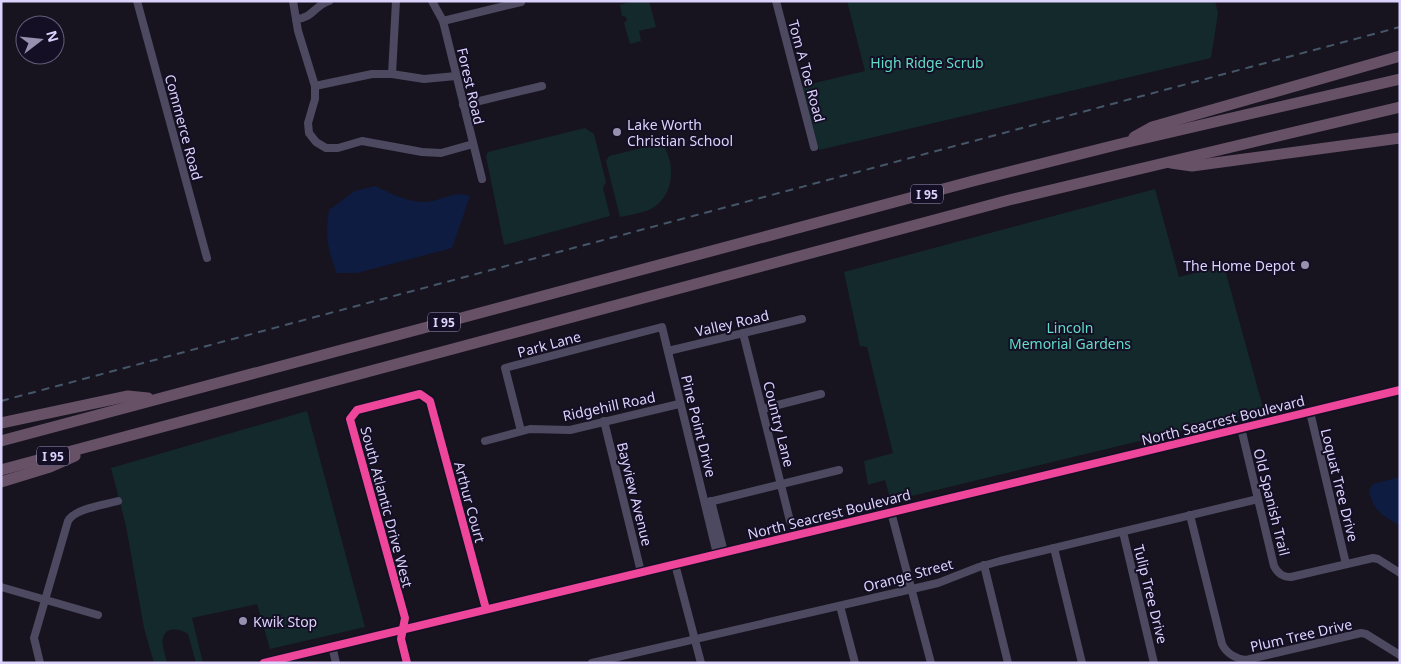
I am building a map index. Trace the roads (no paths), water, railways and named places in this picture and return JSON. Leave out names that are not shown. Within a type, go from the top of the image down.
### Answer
[{"type":"highway","points":[[1124,143],[1152,127],[1399,56]]},
{"type":"highway","name":"I 95","points":[[1,441],[963,184],[1124,143],[1400,79]]},
{"type":"highway","name":"I 95","points":[[1,470],[1001,202],[1400,107]]},
{"type":"highway","points":[[1165,162],[1192,166],[1400,138]]},
{"type":"highway","points":[[1,424],[128,396],[158,398]]},
{"type":"highway","points":[[1,482],[50,467],[105,442]]},
{"type":"street","name":"Commerce Road","points":[[137,1],[207,258]]},
{"type":"street","points":[[293,1],[305,57],[315,86],[315,99],[308,122],[309,134],[316,142],[326,148],[338,148],[362,142],[422,152],[441,153],[472,144]]},
{"type":"street","points":[[296,19],[308,17],[318,6],[329,1]]},
{"type":"street","points":[[392,74],[396,1]]},
{"type":"street","name":"Forest Road","points":[[432,1],[443,21],[482,179]]},
{"type":"street","name":"Tom A Toe Road","points":[[776,1],[814,147]]},
{"type":"street","points":[[443,21],[521,2]]},
{"type":"street","points":[[315,86],[372,74],[392,74],[424,79],[456,76]]},
{"type":"street","points":[[463,105],[542,86]]},
{"type":"street","name":"Valley Road","points":[[668,351],[802,319]]},
{"type":"street","name":"Pine Point Drive","points":[[662,327],[679,404],[708,502],[720,553]]},
{"type":"street","name":"Park Lane","points":[[521,431],[505,368],[662,327]]},
{"type":"street","name":"Country Lane","points":[[743,333],[790,521]]},
{"type":"street","name":"North Seacrest Boulevard","points":[[266,663],[1400,390]]},
{"type":"street","name":"South Atlantic Drive West","points":[[403,630],[405,618],[350,418],[357,410],[420,394],[430,401]]},
{"type":"street","points":[[762,409],[821,394]]},
{"type":"street","name":"Arthur Court","points":[[430,401],[486,609]]},
{"type":"street","name":"Ridgehill Road","points":[[485,441],[521,431],[540,429],[570,430],[679,404]]},
{"type":"street","name":"Loquat Tree Drive","points":[[1310,412],[1346,564]]},
{"type":"street","name":"Bayview Avenue","points":[[604,421],[641,572]]},
{"type":"street","name":"Old Spanish Trail","points":[[1241,428],[1274,566],[1279,574],[1291,577],[1373,558],[1400,572]]},
{"type":"street","points":[[708,502],[839,470]]},
{"type":"street","name":"Orange Street","points":[[592,663],[912,589],[947,580],[984,565],[1258,499]]},
{"type":"street","points":[[40,663],[34,638],[68,521],[73,514],[118,502]]},
{"type":"street","points":[[891,512],[931,663]]},
{"type":"street","name":"Plum Tree Drive","points":[[1190,516],[1222,644],[1226,651],[1237,658],[1246,660],[1361,633],[1366,634],[1400,655]]},
{"type":"street","name":"Tulip Tree Drive","points":[[1122,532],[1154,663]]},
{"type":"street","points":[[1054,548],[1082,663]]},
{"type":"street","points":[[674,564],[701,663]]},
{"type":"street","points":[[984,565],[1008,663]]},
{"type":"street","points":[[1,587],[98,616]]},
{"type":"street","points":[[840,606],[855,663]]},
{"type":"street","points":[[403,630],[401,639],[407,663]]},
{"type":"street","points":[[332,646],[336,663]]},
{"type":"water","points":[[375,186],[399,197],[418,202],[458,194],[470,196],[452,248],[357,273],[337,273],[328,242],[329,210],[355,191]]},
{"type":"water","points":[[1400,477],[1400,526],[1379,512],[1373,503],[1369,490],[1373,484]]},
{"type":"railway","points":[[1,401],[1400,27]]},
{"type":"place","name":"Lake Worth Christian School","points":[[617,132]]},
{"type":"place","name":"The Home Depot","points":[[1305,265]]},
{"type":"place","name":"Kwik Stop","points":[[243,621]]},
{"type":"park label","name":"High Ridge Scrub","points":[[927,62]]},
{"type":"park label","name":"Lincoln Memorial Gardens","points":[[1070,336]]}]
